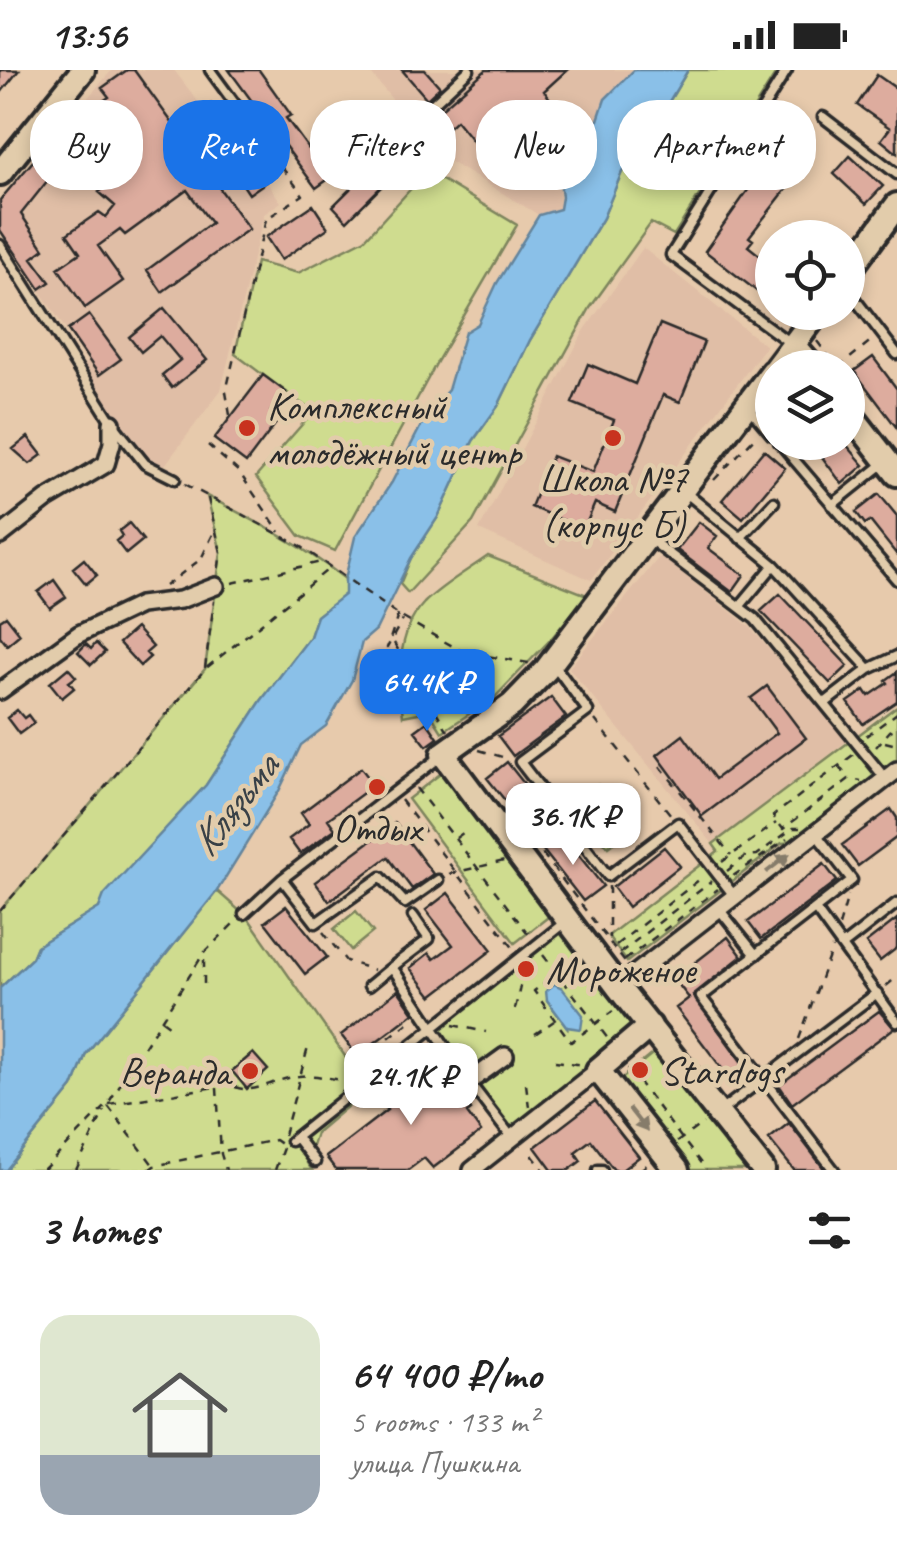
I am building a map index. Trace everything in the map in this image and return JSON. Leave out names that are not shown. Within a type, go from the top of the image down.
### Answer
[{"type":"street","points":[[0,173],[83,70]]},
{"type":"street","points":[[865,249],[897,206]]},
{"type":"street","points":[[798,350],[811,330]]},
{"type":"street","points":[[805,344],[807,350]]},
{"type":"street","points":[[755,395],[512,705],[456,749],[568,919],[620,981],[763,1170]]},
{"type":"street","points":[[0,536],[47,499],[106,464],[112,423]]},
{"type":"street","points":[[865,433],[892,467]]},
{"type":"street","points":[[0,691],[78,634],[140,605],[180,600],[216,586]]},
{"type":"street","points":[[620,981],[720,909],[723,881],[812,831],[888,774]]},
{"type":"street","points":[[472,1170],[591,1067],[656,1033]]},
{"type":"street","points":[[469,1082],[505,1056]]},
{"type":"street","points":[[591,1067],[674,1154]]},
{"type":"lane","points":[[210,70],[232,100]]},
{"type":"lane","points":[[787,70],[671,255],[805,344]]},
{"type":"lane","points":[[436,100],[465,71]]},
{"type":"lane","points":[[823,116],[897,174]]},
{"type":"lane","points":[[0,246],[112,423],[145,464],[175,479]]},
{"type":"lane","points":[[865,313],[897,354]]},
{"type":"lane","points":[[747,405],[755,415]]},
{"type":"lane","points":[[794,460],[897,580]]},
{"type":"lane","points":[[832,505],[892,467]]},
{"type":"lane","points":[[683,490],[774,566],[869,668]]},
{"type":"lane","points":[[740,538],[774,502]]},
{"type":"lane","points":[[647,537],[755,619],[888,774]]},
{"type":"lane","points":[[739,607],[774,566]]},
{"type":"lane","points":[[825,703],[869,668],[897,656]]},
{"type":"lane","points":[[546,664],[588,711],[520,762],[608,876],[678,823],[723,881]]},
{"type":"lane","points":[[244,914],[282,879],[456,749]]},
{"type":"lane","points":[[812,831],[852,880],[701,997],[834,1170]]},
{"type":"lane","points":[[282,879],[316,923],[381,876],[405,904],[438,880]]},
{"type":"lane","points":[[839,942],[897,903]]},
{"type":"lane","points":[[720,909],[756,955]]},
{"type":"lane","points":[[814,909],[897,1022]]},
{"type":"lane","points":[[370,986],[430,939],[414,916]]},
{"type":"lane","points":[[315,1162],[290,1141],[568,919]]},
{"type":"lane","points":[[388,970],[423,1012],[469,1082],[519,1132]]},
{"type":"lane","points":[[718,1112],[877,993]]},
{"type":"path","points":[[230,414],[226,392],[266,219],[302,196],[290,180]]},
{"type":"path","points":[[859,350],[880,333]]},
{"type":"path","points":[[805,344],[813,350]]},
{"type":"path","points":[[208,445],[239,472],[282,535]]},
{"type":"path","points":[[175,479],[282,535],[398,615],[463,652],[546,664]]},
{"type":"path","points":[[140,605],[201,559],[217,528]]},
{"type":"path","points":[[216,586],[323,562]]},
{"type":"path","points":[[0,912],[205,669],[331,567]]},
{"type":"path","points":[[398,615],[388,648],[403,618]]},
{"type":"path","points":[[394,642],[456,749],[520,762]]},
{"type":"path","points":[[588,711],[678,823]]},
{"type":"path","points":[[839,766],[849,779],[783,829],[772,816],[862,748],[897,713]]},
{"type":"path","points":[[884,722],[890,731]]},
{"type":"path","points":[[884,741],[897,728]]},
{"type":"path","points":[[862,748],[884,741],[897,745]]},
{"type":"path","points":[[660,766],[731,856]]},
{"type":"path","points":[[854,792],[888,774]]},
{"type":"path","points":[[414,786],[531,938]]},
{"type":"path","points":[[400,798],[514,949]]},
{"type":"path","points":[[619,954],[723,881],[731,856],[777,822]]},
{"type":"path","points":[[522,828],[619,954],[620,981]]},
{"type":"path","points":[[576,960],[534,991],[571,1042],[596,1024],[620,981],[746,856],[757,855],[792,828],[812,831]]},
{"type":"path","points":[[454,838],[466,830]]},
{"type":"path","points":[[608,876],[609,940]]},
{"type":"path","points":[[792,1060],[839,942],[852,880]]},
{"type":"path","points":[[600,946],[614,947],[723,881]]},
{"type":"path","points":[[76,1170],[107,1105],[160,1018],[204,953],[244,914]]},
{"type":"path","points":[[316,923],[346,961],[388,970]]},
{"type":"path","points":[[204,953],[204,984]]},
{"type":"path","points":[[541,953],[613,1045]]},
{"type":"path","points":[[877,993],[897,977]]},
{"type":"path","points":[[515,1009],[521,982]]},
{"type":"path","points":[[360,1060],[423,1012]]},
{"type":"path","points":[[160,1018],[173,1028]]},
{"type":"path","points":[[535,1034],[555,1020]]},
{"type":"path","points":[[448,1024],[486,1032]]},
{"type":"path","points":[[290,1141],[284,1130],[309,1044]]},
{"type":"path","points":[[555,1061],[591,1067]]},
{"type":"path","points":[[628,1067],[674,1154],[706,1170]]},
{"type":"path","points":[[216,1072],[221,1154],[226,1170]]},
{"type":"path","points":[[222,1078],[230,1086],[250,1091],[300,1076],[355,1081]]},
{"type":"path","points":[[519,1132],[530,1112],[526,1084]]},
{"type":"path","points":[[42,1170],[107,1105],[215,1087]]},
{"type":"path","points":[[107,1105],[156,1168]]},
{"type":"path","points":[[640,1170],[674,1154],[718,1112]]},
{"type":"path","points":[[149,1170],[275,1140],[290,1141]]},
{"type":"path","points":[[275,1170],[290,1141]]},
{"type":"path","points":[[532,1155],[544,1170]]},
{"type":"shaded area","points":[[112,70],[174,70],[197,100],[163,100],[163,190],[272,190],[281,202],[264,214],[221,390],[165,465],[149,460],[81,368],[88,362],[0,232],[0,199],[30,164],[30,190],[143,190],[143,100],[86,100]]},
{"type":"shaded area","points":[[368,70],[634,70],[605,99],[597,121],[597,100],[476,100],[476,177],[456,165],[456,100],[393,100]]},
{"type":"shaded area","points":[[497,190],[559,190],[560,209],[539,215]]},
{"type":"shaded area","name":"Школа №7 (корпус Б)","points":[[643,248],[766,346],[755,350],[755,361],[591,580],[479,530],[584,331]]},
{"type":"shaded area","points":[[660,556],[750,627],[847,741],[713,844],[569,668]]},
{"type":"green space","points":[[688,70],[778,70],[759,100],[670,100]]},
{"type":"green space","points":[[617,184],[617,190],[702,190],[674,235],[651,223],[590,308],[473,522],[408,593],[400,584],[411,558],[438,517],[473,441],[498,406],[530,340],[603,218]]},
{"type":"green space","points":[[456,188],[517,225],[438,360],[335,551],[300,536],[256,477],[313,412],[235,354],[256,262],[298,273],[365,239],[410,190]]},
{"type":"green space","points":[[207,496],[329,567],[345,579],[346,594],[317,616],[310,637],[261,701],[206,785],[105,895],[99,908],[37,946],[32,958],[0,988],[0,911],[205,669],[221,552]]},
{"type":"green space","points":[[488,556],[587,595],[496,696],[442,732],[429,711],[403,716],[400,672],[404,642],[424,603]]},
{"type":"green space","points":[[897,706],[897,762],[798,842],[782,843],[627,962],[608,936],[718,851],[713,844]]},
{"type":"green space","points":[[444,771],[552,914],[515,943],[408,799]]},
{"type":"green space","points":[[598,785],[633,828],[608,847],[574,804]]},
{"type":"green space","points":[[217,891],[249,919],[368,1089],[316,1133],[307,1163],[312,1170],[6,1170],[73,1087],[86,1054]]},
{"type":"green space","points":[[356,911],[373,932],[351,950],[334,929]]},
{"type":"green space","points":[[568,919],[650,1026],[512,1138],[434,1028]],"holes":[[[554,985],[562,988],[567,1027],[547,1000]]]},
{"type":"green space","points":[[657,1050],[750,1170],[688,1170],[619,1081]]},
{"type":"water","name":"Клязьма","points":[[634,70],[688,70],[670,100],[617,100],[617,184],[603,218],[530,340],[498,406],[473,441],[438,517],[411,558],[376,630],[362,642],[352,680],[326,726],[301,745],[279,791],[217,891],[86,1054],[73,1087],[6,1170],[0,1170],[0,988],[32,958],[37,946],[99,908],[104,895],[206,785],[261,701],[310,637],[317,616],[345,594],[355,537],[392,482],[428,412],[448,390],[465,332],[478,324],[497,283],[539,215],[560,209],[561,190],[597,190],[597,121],[605,99]]},
{"type":"water","points":[[554,984],[562,988],[583,1015],[581,1029],[567,1027],[547,1000],[546,991]]},
{"type":"building","points":[[0,70],[19,70],[0,94]]},
{"type":"building","points":[[127,70],[134,70],[163,110],[163,190],[187,190],[125,235],[120,230],[98,246],[123,281],[85,308],[58,268],[80,253],[67,234],[99,212],[106,217],[115,206],[99,192],[102,190],[143,190],[143,100],[105,100],[109,97],[102,88]]},
{"type":"building","points":[[229,70],[259,70],[280,100],[251,100]]},
{"type":"building","points":[[402,70],[425,70],[440,87],[427,99]]},
{"type":"building","points":[[486,70],[567,70],[544,91],[551,100],[476,100],[476,145],[456,120],[456,100],[451,100]]},
{"type":"building","points":[[877,75],[897,89],[897,153],[881,140],[890,128],[857,105]]},
{"type":"building","points":[[290,123],[310,151],[310,180],[290,153]]},
{"type":"building","points":[[850,156],[883,186],[866,204],[834,174]]},
{"type":"building","points":[[30,165],[30,190],[40,190],[21,214],[44,249],[32,258],[50,282],[40,289],[0,230],[0,200]]},
{"type":"building","points":[[187,190],[221,190],[249,229],[162,292],[147,270],[211,223]]},
{"type":"building","points":[[349,190],[378,190],[347,221],[333,206]]},
{"type":"building","points":[[748,190],[786,190],[762,220],[755,220],[755,229],[749,237],[753,240],[748,246],[755,252],[755,290],[705,251]]},
{"type":"building","points":[[313,205],[328,228],[281,260],[266,237]]},
{"type":"building","points":[[164,308],[207,360],[172,388],[162,375],[180,360],[160,336],[141,352],[129,337]]},
{"type":"building","points":[[89,315],[121,359],[99,375],[68,330]]},
{"type":"building","points":[[660,324],[704,342],[680,402],[663,395],[615,512],[595,503],[584,529],[531,507],[552,456],[593,472],[614,420],[572,403],[588,364],[635,384]]},
{"type":"building","points":[[873,357],[897,389],[897,428],[865,386],[865,363]]},
{"type":"building","name":"Комплексный молодёжный центр","points":[[263,375],[286,392],[271,411],[280,418],[246,463],[214,439]]},
{"type":"building","points":[[28,437],[42,455],[30,464],[13,449]]},
{"type":"building","points":[[756,460],[776,460],[785,468],[743,518],[722,500]]},
{"type":"building","points":[[824,460],[860,460],[864,465],[842,484]]},
{"type":"building","points":[[879,494],[897,516],[897,555],[870,521],[865,524],[856,512]]},
{"type":"building","points":[[699,522],[717,536],[708,548],[744,575],[732,592],[677,550]]},
{"type":"building","points":[[129,523],[143,540],[126,554],[116,541],[122,536],[119,531]]},
{"type":"building","points":[[84,559],[97,575],[86,584],[73,568]]},
{"type":"building","points":[[54,580],[66,597],[50,608],[38,592]]},
{"type":"building","points":[[780,594],[848,666],[830,683],[761,611]]},
{"type":"building","points":[[6,616],[20,634],[7,645],[0,636],[0,620]]},
{"type":"building","points":[[136,628],[153,647],[146,653],[150,657],[140,666],[119,643]]},
{"type":"building","points":[[96,643],[105,652],[91,665],[78,652],[86,644],[91,649]]},
{"type":"building","points":[[68,668],[76,677],[69,682],[74,688],[62,698],[50,683]]},
{"type":"building","points":[[897,672],[897,701],[863,724],[848,702],[865,690],[869,696]]},
{"type":"building","points":[[767,686],[806,738],[702,816],[657,755],[683,735],[715,779],[777,733],[751,698]]},
{"type":"building","points":[[551,697],[566,717],[513,756],[498,736]]},
{"type":"building","points":[[17,710],[34,723],[19,734],[7,718]]},
{"type":"building","points":[[427,722],[438,738],[427,746],[415,731]]},
{"type":"building","points":[[507,762],[548,814],[528,829],[487,778]]},
{"type":"building","points":[[361,768],[374,785],[328,819],[335,829],[300,854],[289,839],[309,824],[301,813]]},
{"type":"building","points":[[891,809],[897,818],[897,837],[858,866],[842,845]]},
{"type":"building","points":[[395,823],[433,874],[412,889],[388,857],[329,901],[315,882]]},
{"type":"building","points":[[562,834],[603,886],[583,901],[543,850]]},
{"type":"building","points":[[664,847],[680,866],[628,907],[613,887]]},
{"type":"building","points":[[824,864],[837,881],[761,939],[748,922]]},
{"type":"building","points":[[448,893],[492,950],[432,996],[410,968],[429,953],[434,959],[453,945],[426,910]]},
{"type":"building","points":[[286,906],[327,957],[305,974],[265,922]]},
{"type":"building","points":[[897,919],[897,948],[880,961],[866,943]]},
{"type":"building","points":[[728,937],[742,956],[693,995],[751,1075],[736,1087],[676,1008],[689,998],[674,979]]},
{"type":"building","points":[[398,990],[414,1013],[357,1056],[341,1035]]},
{"type":"building","points":[[879,1011],[894,1028],[792,1104],[779,1085]]},
{"type":"building","name":"Веранда","points":[[253,1053],[268,1070],[247,1089],[232,1071]]},
{"type":"building","points":[[427,1064],[435,1075],[442,1071],[471,1110],[467,1113],[481,1132],[433,1168],[424,1158],[408,1170],[336,1170],[326,1157],[387,1110],[379,1100]]},
{"type":"building","points":[[595,1101],[639,1157],[622,1170],[614,1170],[591,1140],[575,1152],[581,1161],[569,1170],[552,1170],[535,1147]]},
{"type":"building","points":[[789,1123],[825,1170],[794,1170],[769,1139]]},
{"type":"place","name":"Комплексный молодёжный центр","points":[[247,428]]},
{"type":"place","name":"Школа №7 (корпус Б)","points":[[613,438]]},
{"type":"place","name":"Отдых","points":[[377,787]]},
{"type":"place","name":"Мороженое","points":[[526,969]]},
{"type":"place","name":"Stardogs","points":[[640,1070]]},
{"type":"place","name":"Веранда","points":[[250,1071]]}]
